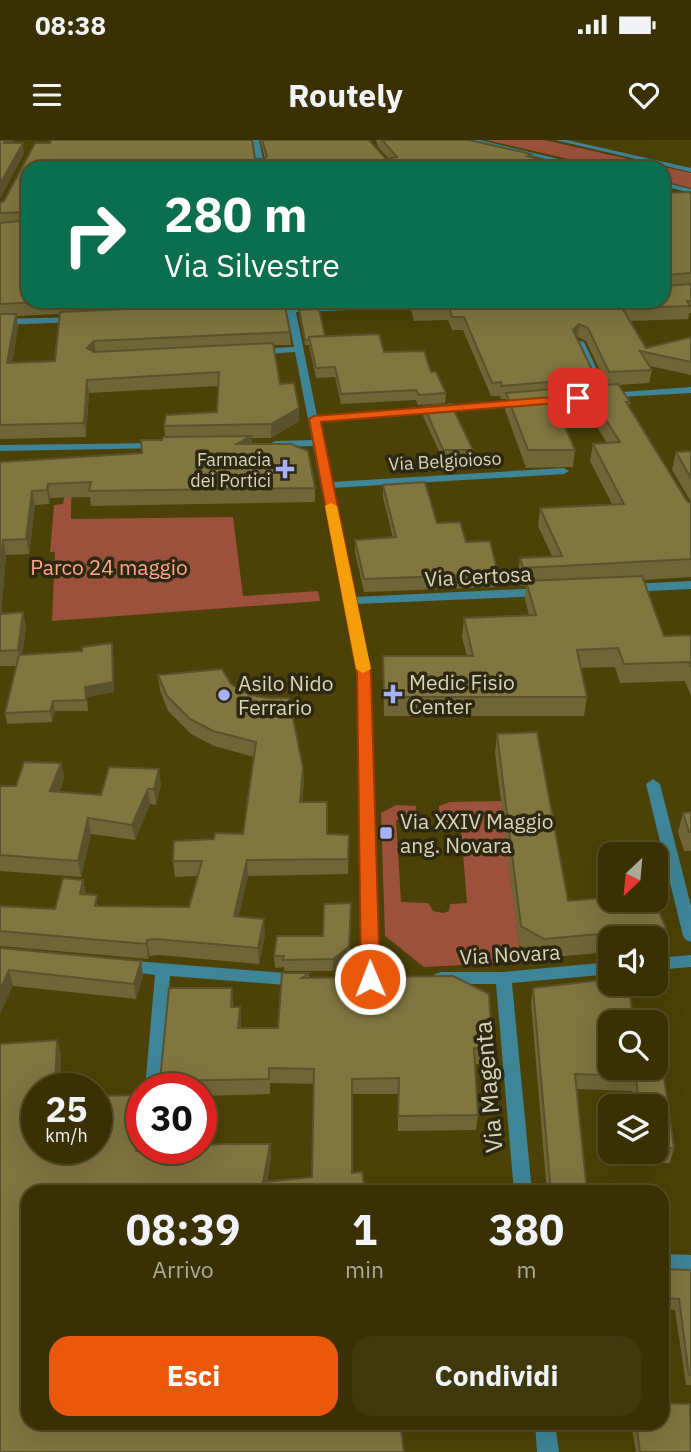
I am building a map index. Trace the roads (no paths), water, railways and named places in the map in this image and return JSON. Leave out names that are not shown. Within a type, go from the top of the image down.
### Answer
[{"type":"street","points":[[256,140],[260,161]]},
{"type":"street","points":[[471,140],[562,161]]},
{"type":"street","points":[[558,140],[651,161]]},
{"type":"street","points":[[670,165],[691,170]]},
{"type":"street","points":[[670,186],[691,191]]},
{"type":"street","points":[[279,310],[283,308]]},
{"type":"street","points":[[291,308],[364,674],[371,979]]},
{"type":"street","points":[[0,322],[84,319]]},
{"type":"street","points":[[579,342],[604,396]]},
{"type":"street","points":[[247,352],[300,349]]},
{"type":"street","points":[[591,397],[691,390]]},
{"type":"street","points":[[622,395],[631,411]]},
{"type":"street","points":[[314,419],[539,402]]},
{"type":"street","points":[[257,444],[319,443]]},
{"type":"street","points":[[0,448],[167,446]]},
{"type":"street","name":"Via Belgioioso","points":[[327,485],[564,471]]},
{"type":"street","points":[[610,589],[691,585]]},
{"type":"street","name":"Via Certosa","points":[[351,601],[556,591]]},
{"type":"street","points":[[653,784],[691,936]]},
{"type":"street","points":[[668,963],[691,961]]},
{"type":"street","points":[[109,964],[266,979],[318,980]]},
{"type":"street","points":[[154,1073],[163,969]]},
{"type":"street","name":"Via Novara","points":[[424,979],[503,978],[598,969]]},
{"type":"street","name":"Via Magenta","points":[[503,978],[522,1185]]},
{"type":"street","points":[[669,1263],[691,1264]]},
{"type":"street","points":[[546,1430],[548,1452]]},
{"type":"place","name":"Farmacia dei Portici","points":[[285,469]]},
{"type":"place","name":"Medic Fisio Center","points":[[393,694]]},
{"type":"place","name":"Asilo Nido Ferrario","points":[[224,695]]},
{"type":"place","name":"Via XXIV Maggio ang. Novara","points":[[386,833]]},
{"type":"park label","name":"Parco 24 maggio","points":[[109,567]]}]
